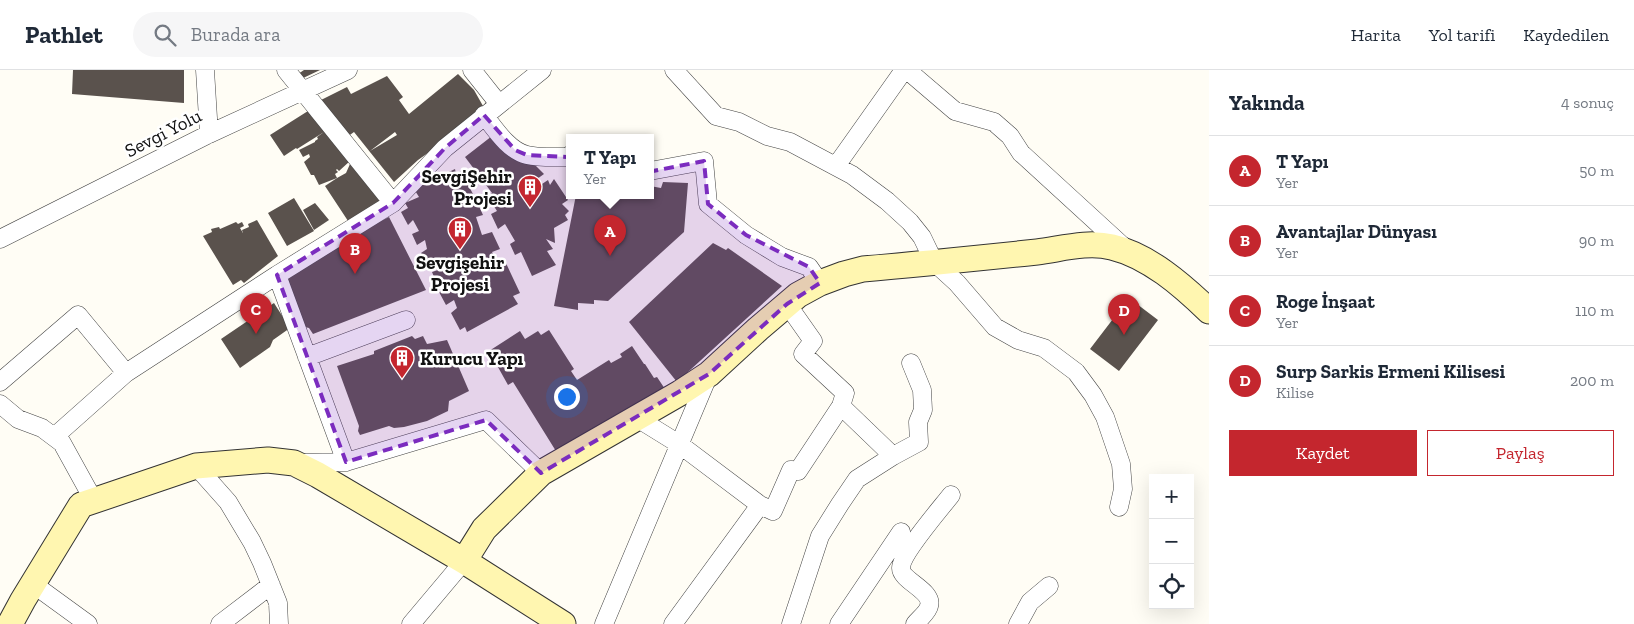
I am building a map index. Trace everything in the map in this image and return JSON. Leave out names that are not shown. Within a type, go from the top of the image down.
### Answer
[{"type":"street","points":[[205,70],[208,134]]},
{"type":"street","points":[[286,70],[393,203]]},
{"type":"street","name":"Sevgi Yolu","points":[[0,240],[208,134],[348,70]]},
{"type":"street","points":[[472,70],[499,104]]},
{"type":"street","points":[[54,437],[126,373],[277,275],[393,203],[445,148],[542,70]]},
{"type":"street","points":[[674,70],[716,116],[739,122],[767,136],[790,142],[852,175],[887,201],[910,222],[922,237],[934,262],[957,283],[994,327],[1018,340],[1044,348],[1076,372],[1105,417],[1120,464],[1123,489],[1119,507]]},
{"type":"street","points":[[836,166],[906,70],[955,111],[994,122],[1010,136],[1021,153],[1131,254]]},
{"type":"street","points":[[484,115],[515,150],[527,155],[566,157]]},
{"type":"street","points":[[654,170],[704,161],[708,204],[746,235],[782,257],[809,267],[820,283]]},
{"type":"street","points":[[411,624],[464,562],[484,529],[541,473],[637,418],[708,374],[798,295],[820,283],[863,269],[1086,245],[1111,247],[1131,254],[1159,269],[1209,311]]},
{"type":"street","points":[[277,275],[346,462]]},
{"type":"street","points":[[637,418],[679,444],[760,506],[773,511],[791,470],[798,471],[841,406],[845,393],[803,354],[813,341],[788,304]]},
{"type":"street","points":[[0,382],[78,315],[126,373]]},
{"type":"street","points":[[307,357],[406,320]]},
{"type":"street","points":[[791,624],[820,536],[840,504],[857,480],[893,456],[919,442],[918,422],[924,410],[922,390],[912,363]]},
{"type":"street","points":[[604,624],[708,374]]},
{"type":"street","points":[[0,404],[18,419],[42,428],[62,443],[94,501]]},
{"type":"street","points":[[841,406],[893,456]]},
{"type":"street","points":[[10,624],[81,505],[196,466],[268,460],[294,464],[346,462],[486,420],[541,473]]},
{"type":"street","points":[[294,464],[318,475],[464,562],[553,622]]},
{"type":"street","points":[[196,466],[228,502],[252,542],[278,602],[278,624]]},
{"type":"street","points":[[915,624],[929,607],[929,600],[922,590],[903,574],[901,567],[908,552],[951,496]]},
{"type":"street","points":[[673,624],[760,506]]},
{"type":"street","points":[[839,624],[901,532]]},
{"type":"street","points":[[33,584],[88,624]]},
{"type":"street","points":[[220,624],[271,585]]},
{"type":"street","points":[[1018,624],[1030,602],[1049,586]]},
{"type":"highlighted area","points":[[484,115],[515,150],[527,155],[567,157],[584,147],[598,147],[626,170],[653,171],[704,161],[708,204],[746,235],[809,267],[820,283],[787,304],[709,374],[541,473],[486,420],[346,462],[277,275],[393,203],[445,148]]},
{"type":"building","points":[[73,70],[184,70],[184,103],[72,94]]},
{"type":"building","points":[[304,70],[320,70],[299,80],[295,76]]},
{"type":"building","points":[[458,74],[474,90],[483,106],[486,102],[488,103],[456,133],[418,160],[394,182],[354,132],[347,137],[321,100],[347,87],[351,94],[387,76],[403,97],[399,100],[409,114]],"holes":[[[395,132],[397,135],[370,151]]]},
{"type":"building","points":[[308,111],[312,117],[318,120],[350,161],[339,171],[336,170],[338,172],[335,174],[337,178],[319,185],[304,162],[310,157],[309,154],[303,157],[299,150],[315,142],[318,139],[317,137],[324,132],[284,156],[270,135]]},
{"type":"building","name":"SevgiŞehir Projesi","points":[[492,136],[527,157],[544,174],[537,179],[542,184],[548,180],[550,185],[554,179],[568,200],[562,204],[569,211],[565,215],[568,220],[554,228],[555,243],[546,239],[553,249],[547,251],[556,265],[532,276],[521,252],[515,255],[510,244],[515,241],[505,224],[498,229],[491,214],[497,211],[488,197],[492,193],[465,157]]},
{"type":"building","points":[[350,164],[382,203],[350,224],[325,186],[346,173]]},
{"type":"building","name":"Sevgişehir Projesi","points":[[455,169],[456,174],[461,171],[474,196],[470,198],[472,203],[477,202],[483,215],[476,217],[482,235],[492,232],[500,249],[492,252],[498,263],[505,261],[520,293],[513,296],[518,304],[467,332],[465,327],[460,330],[451,313],[457,308],[454,300],[446,305],[439,292],[448,288],[445,281],[437,284],[432,272],[438,270],[433,260],[426,265],[421,253],[427,249],[425,240],[417,245],[412,234],[419,231],[413,220],[408,225],[401,212],[408,208],[405,203],[419,197],[414,189]]},
{"type":"building","points":[[663,182],[688,183],[684,232],[608,301],[594,300],[594,304],[578,303],[578,310],[554,306],[575,199],[654,199],[654,187],[661,188]]},
{"type":"building","points":[[294,198],[314,231],[287,246],[268,213]]},
{"type":"building","points":[[315,203],[329,220],[314,230],[303,210]]},
{"type":"building","points":[[389,217],[426,290],[313,334],[309,328],[305,327],[286,279],[368,227]]},
{"type":"building","points":[[257,220],[278,256],[244,283],[241,280],[233,285],[203,236],[212,232],[211,229],[219,227],[220,229],[236,222],[238,224],[242,222],[244,226],[240,228],[243,233],[242,230],[249,227],[248,224]]},
{"type":"building","points":[[713,243],[726,250],[728,248],[782,286],[677,382],[629,322]]},
{"type":"building","points":[[1129,298],[1158,320],[1119,371],[1090,349]]},
{"type":"building","points":[[274,303],[290,328],[273,340],[270,347],[240,368],[221,339]]},
{"type":"building","points":[[549,330],[574,369],[571,371],[577,380],[609,360],[611,363],[622,357],[620,354],[632,346],[654,378],[657,377],[665,389],[559,456],[513,382],[508,385],[489,351],[520,331],[525,339],[538,331],[541,335]]},
{"type":"building","name":"Kurucu Yapı","points":[[412,336],[415,339],[423,336],[427,344],[447,340],[469,391],[449,401],[448,411],[427,421],[404,427],[394,428],[389,426],[360,435],[358,431],[359,426],[337,366],[374,354],[374,351]]},
{"type":"place","name":"SevgiŞehir Projesi","points":[[530,208]]},
{"type":"place","name":"Sevgişehir Projesi","points":[[460,250]]},
{"type":"place","name":"T Yapı","points":[[610,256]]},
{"type":"place","name":"Avantajlar Dünyası","points":[[355,274]]},
{"type":"place","name":"Roge İnşaat","points":[[256,334]]},
{"type":"place","name":"Surp Sarkis Ermeni Kilisesi","points":[[1124,335]]},
{"type":"place","name":"Kurucu Yapı","points":[[402,379]]}]
